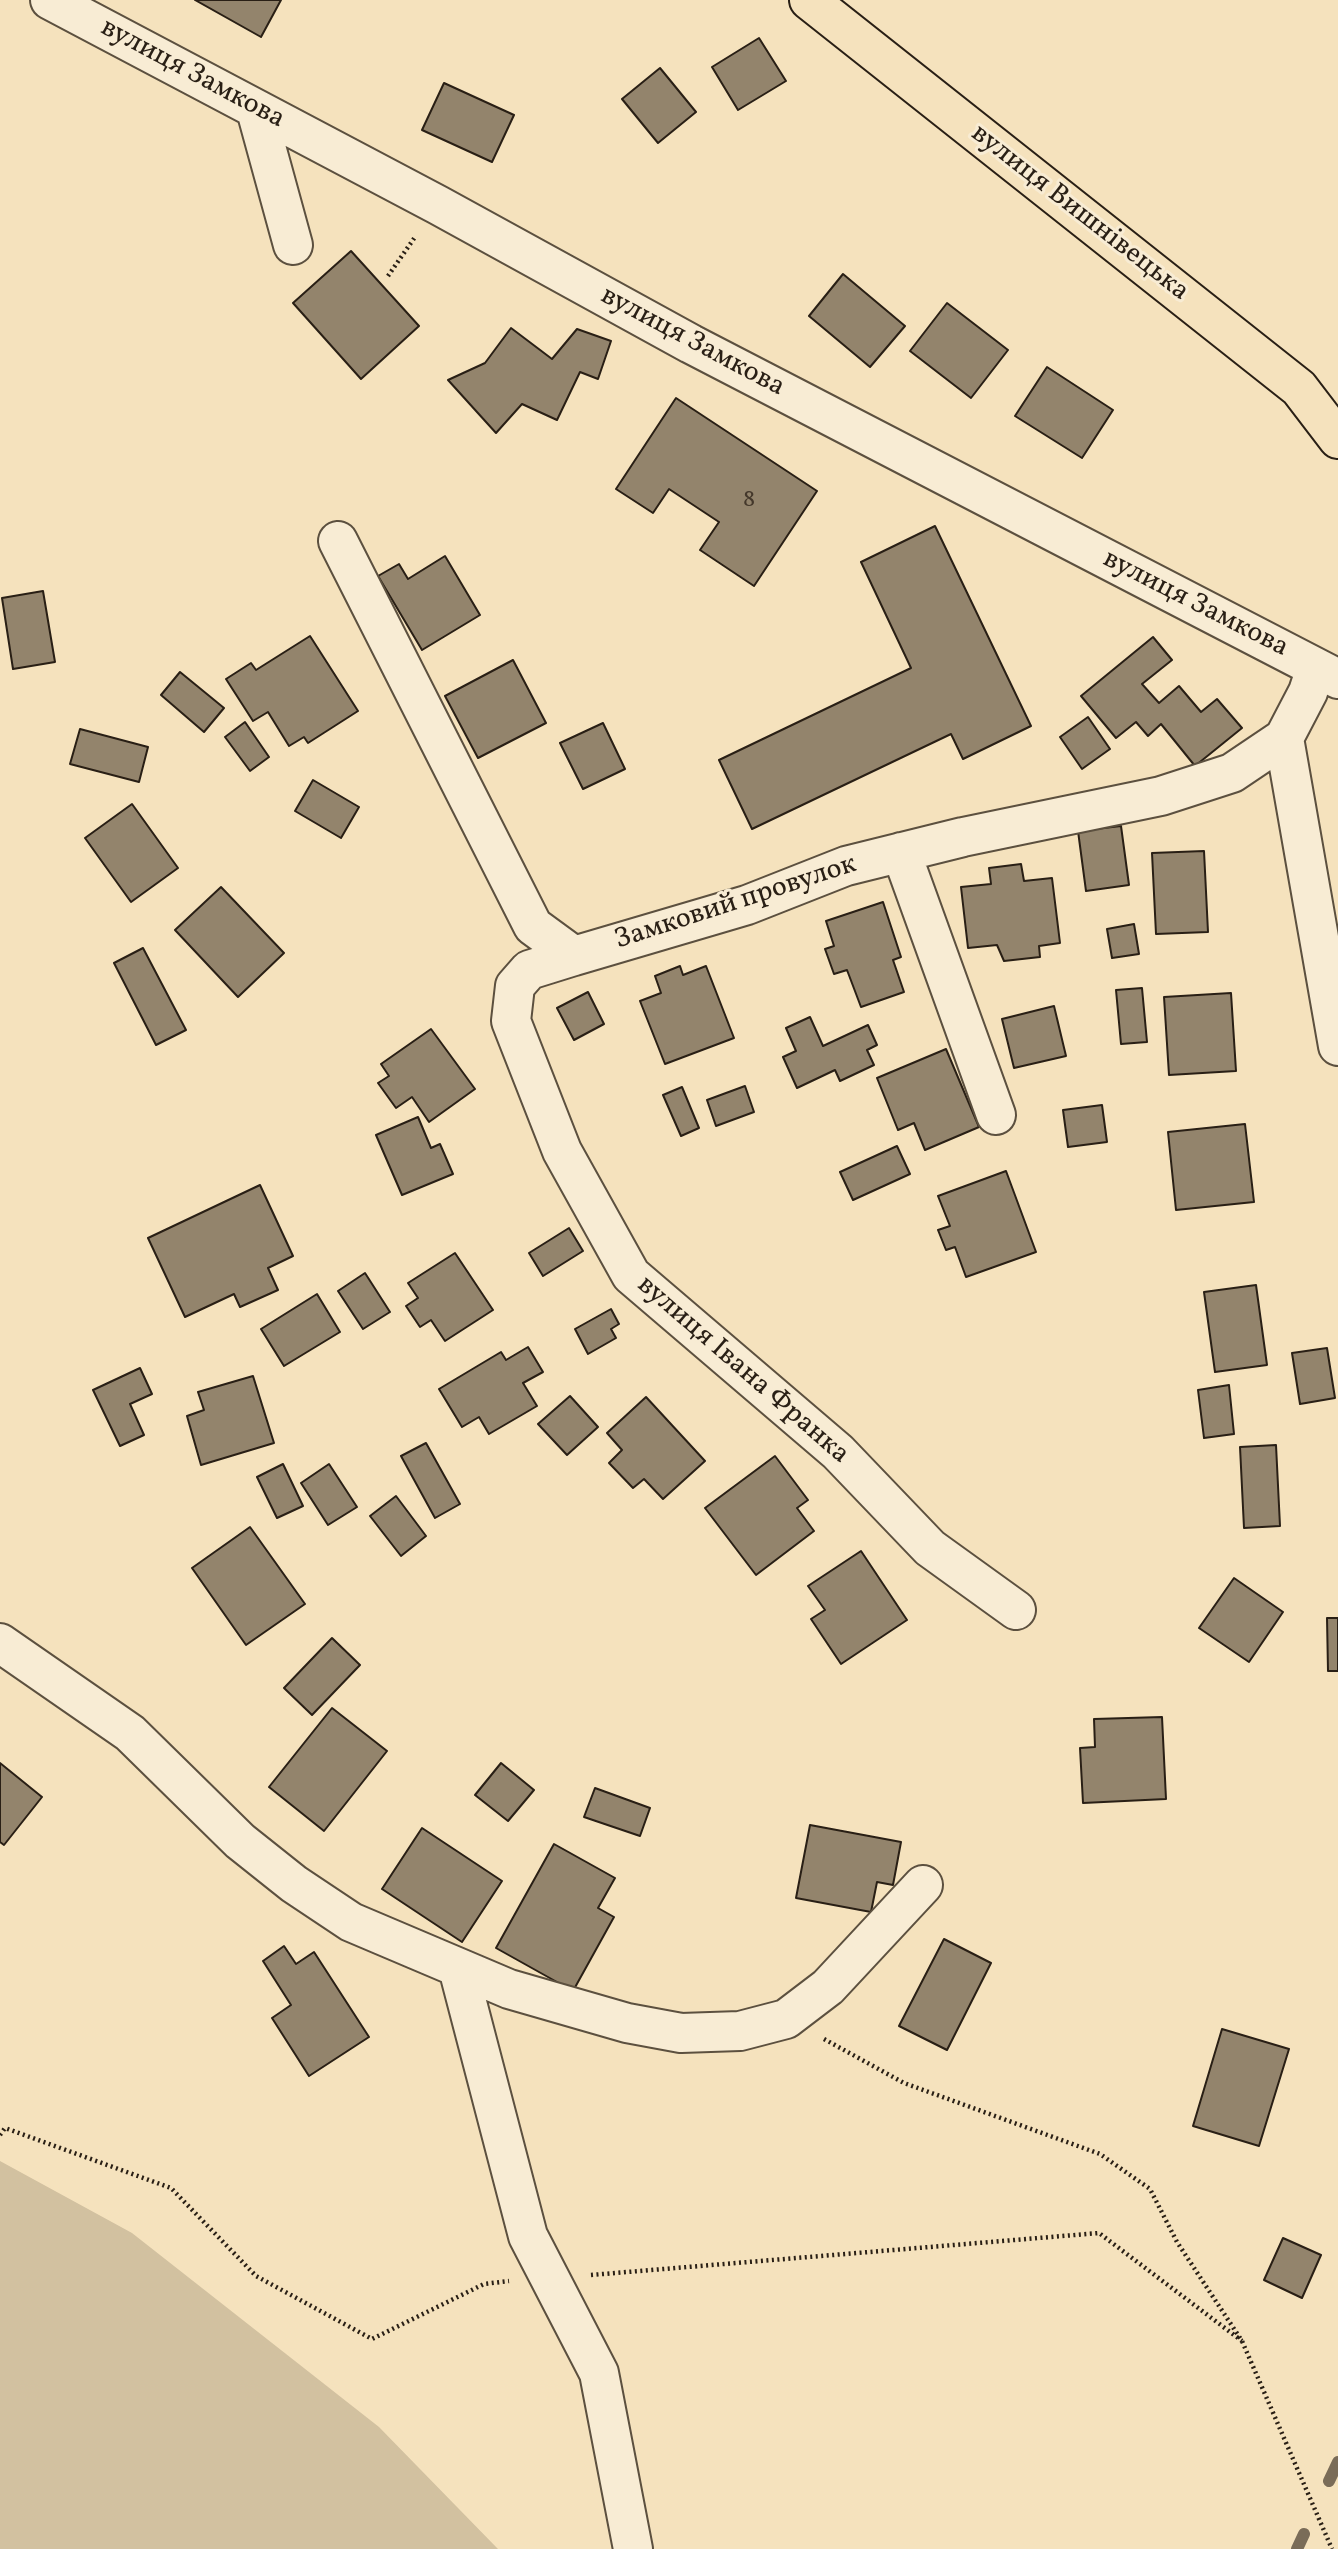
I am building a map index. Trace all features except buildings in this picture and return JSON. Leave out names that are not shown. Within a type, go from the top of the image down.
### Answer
[{"type":"main road","name":"вулиця Вишнівецька","points":[[809,0],[1298,388],[1338,439]]},
{"type":"street","name":"вулиця Замкова","points":[[50,0],[438,205],[691,344],[1327,673]]},
{"type":"street","points":[[256,110],[293,245]]},
{"type":"street","points":[[338,541],[533,926],[574,956]]},
{"type":"street","name":"Замковий провулок","points":[[574,956],[747,905],[846,866],[963,837],[1161,796],[1232,773],[1284,738],[1308,692],[1327,673]]},
{"type":"street","points":[[1284,738],[1338,1046]]},
{"type":"street","points":[[901,852],[996,1115]]},
{"type":"street","name":"вулиця Івана Франка","points":[[574,956],[529,970],[514,986],[511,1021],[562,1151],[631,1275],[838,1452],[930,1548],[1016,1610]]},
{"type":"street","points":[[0,1643],[130,1733],[240,1841],[294,1884],[351,1922],[509,1989],[627,2023],[681,2033],[740,2031],[786,2019],[828,1987],[923,1885]]},
{"type":"street","points":[[458,1968],[528,2236],[599,2373],[633,2549]]},
{"type":"path","points":[[388,276],[438,205]]},
{"type":"path","points":[[786,2019],[904,2083],[1100,2154],[1150,2189],[1177,2242],[1242,2341],[1332,2549]]},
{"type":"path","points":[[0,2135],[5,2128],[171,2188],[256,2276],[372,2339],[484,2284],[1099,2233],[1242,2341]]},
{"type":"shaded area","points":[[0,2161],[132,2233],[379,2427],[498,2549],[0,2549]]},
{"type":"waterway","points":[[1329,2481],[1338,2462]]},
{"type":"waterway","points":[[1297,2549],[1304,2534]]}]
